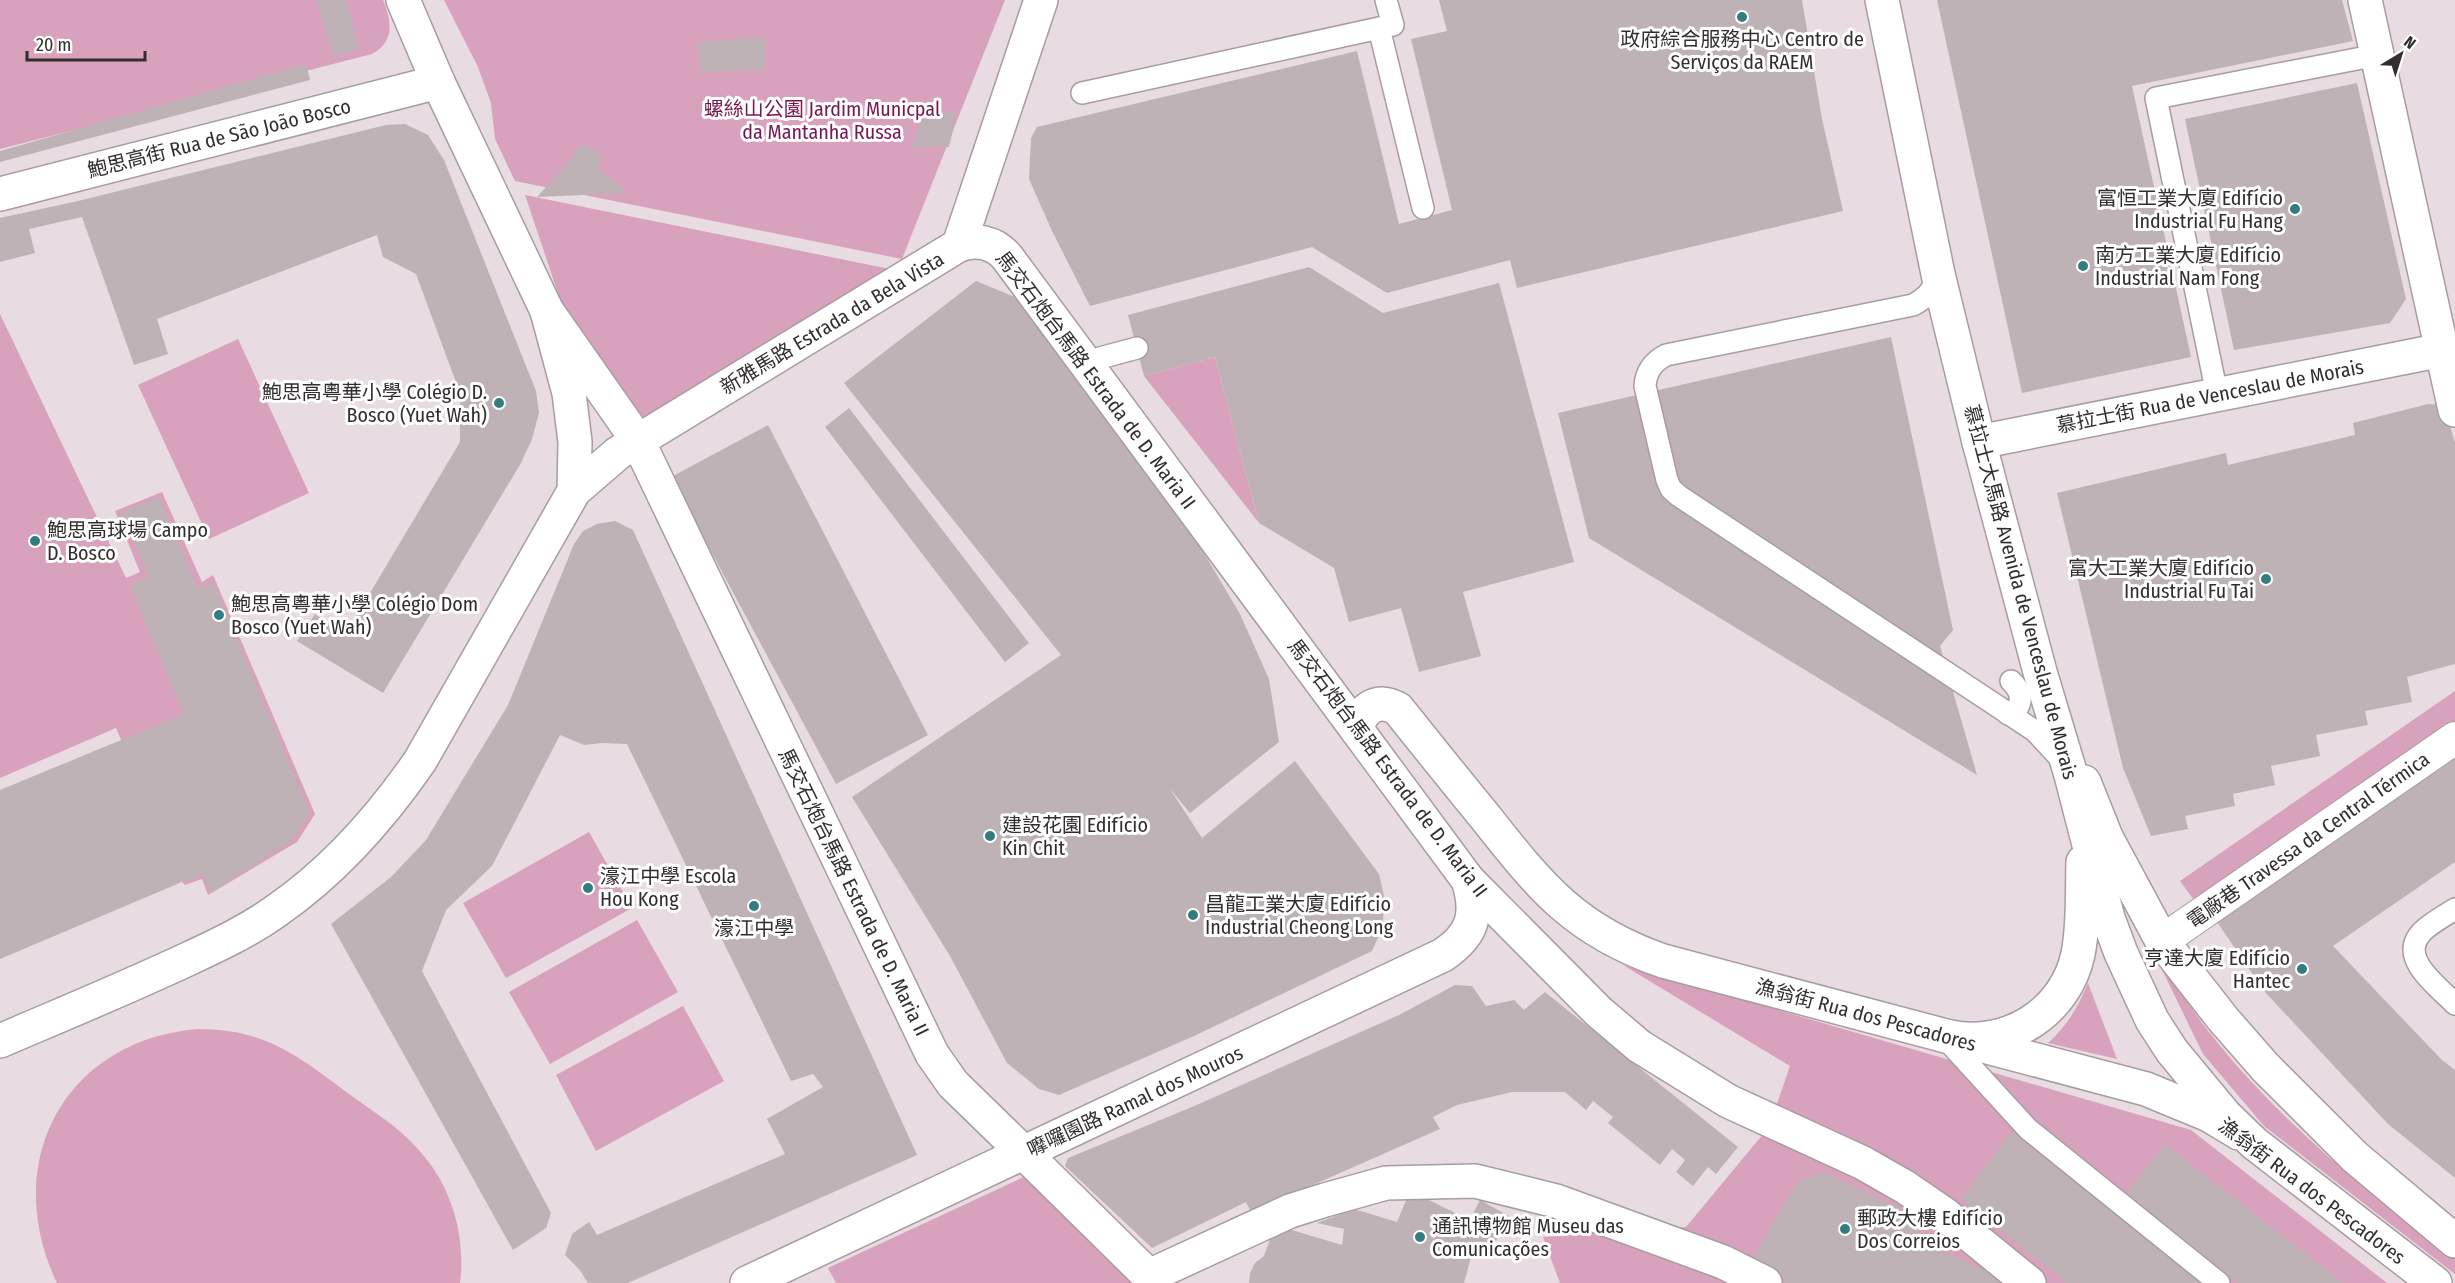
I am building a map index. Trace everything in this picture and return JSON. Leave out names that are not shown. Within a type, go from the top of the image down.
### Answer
[{"type":"main road","points":[[0,1041],[165,970],[240,934],[309,886],[341,858],[396,796],[420,761],[574,491],[575,442],[569,393],[547,311],[438,82],[403,0]]},
{"type":"main road","name":"新雅馬路 Estrada da Bela Vista","points":[[574,491],[618,453],[959,245],[1041,0]]},
{"type":"main road","name":"慕拉士大馬路 Avenida de Venceslau de Morais","points":[[1882,0],[1938,274],[1979,442],[2026,677],[2071,775],[2121,953],[2152,1020],[2197,1084],[2254,1143]]},
{"type":"main road","points":[[2365,0],[2455,410]]},
{"type":"main road","name":"鮑思高街 Rua de São João Bosco","points":[[0,194],[438,82]]},
{"type":"main road","name":"馬交石炮台馬路 Estrada de D. Maria II","points":[[959,245],[977,242],[1002,251],[1468,880],[1599,1012],[1639,1046],[1728,1101],[1863,1163],[1905,1187],[1943,1213],[2029,1283]]},
{"type":"main road","name":"馬交石炮台馬路 Estrada de D. Maria II","points":[[547,311],[638,441],[932,1054],[953,1084],[1152,1279]]},
{"type":"main road","name":"慕拉士街 Rua de Venceslau de Morais","points":[[1979,442],[2442,350]]},
{"type":"main road","points":[[2026,677],[2106,837],[2162,941],[2223,1019],[2310,1113],[2355,1157],[2455,1241]]},
{"type":"main road","name":"漁翁街 Rua dos Pescadores","points":[[1357,730],[1359,719],[1369,707],[1384,704],[1398,710],[1541,885],[1583,922],[1622,945],[1663,962],[2146,1089],[2209,1115],[2254,1143],[2434,1283]]},
{"type":"main road","points":[[1946,1036],[1986,1039],[2020,1029],[2043,1014],[2066,986],[2080,944],[2085,830]]},
{"type":"main road","name":"嚤囉園路 Ramal dos Mouros","points":[[747,1283],[1443,955],[1457,946],[1467,931],[1473,915],[1473,897],[1468,880]]},
{"type":"main road","points":[[1152,1279],[1290,1211],[1325,1200],[1386,1184],[1475,1181],[1556,1201],[1724,1262],[1765,1283]]},
{"type":"street","name":"電廠巷 Travessa da Central Térmica","points":[[2162,941],[2455,738]]},
{"type":"lane","points":[[1082,93],[1393,25],[1386,0]]},
{"type":"lane","points":[[1379,28],[1423,208]]},
{"type":"lane","points":[[2217,394],[2156,98],[2377,55]]},
{"type":"lane","points":[[1938,274],[1926,298],[1913,305],[1666,355],[1657,360],[1648,370],[1645,378],[1645,391],[1667,480],[1675,493],[2035,731],[2048,743],[2071,775]]},
{"type":"lane","points":[[1085,362],[1137,348]]},
{"type":"lane","points":[[2008,714],[2015,712],[2021,701],[2026,677]]},
{"type":"lane","points":[[2455,909],[2422,932],[2414,948],[2418,966],[2455,1004]]},
{"type":"lane","points":[[1946,1036],[2028,1129],[2219,1283]]},
{"type":"green space","points":[[0,0],[383,0],[390,23],[385,43],[372,54],[0,149]]},
{"type":"green space","name":"螺絲山公園 Jardim Municpal da Mantanha Russa","points":[[444,0],[1005,0],[902,259],[515,181],[495,139],[491,103],[478,67]]},
{"type":"green space","points":[[525,195],[890,269],[644,423],[564,311]]},
{"type":"green space","points":[[0,314],[126,578],[140,572],[115,511],[162,492],[202,582],[213,575],[315,814],[297,842],[208,895],[202,879],[185,885],[182,882],[116,728],[0,778]]},
{"type":"green space","points":[[238,339],[309,493],[209,539],[138,385]]},
{"type":"green space","points":[[1215,357],[1259,523],[1144,376]]},
{"type":"green space","points":[[2455,691],[2455,736],[2202,911],[2180,881]]},
{"type":"green space","points":[[589,832],[632,908],[506,978],[463,903]]},
{"type":"green space","points":[[637,920],[678,992],[550,1064],[509,992]]},
{"type":"green space","points":[[2152,949],[2200,1020],[2243,1073],[2330,1158],[2455,1260],[2455,1274],[2264,1126],[2203,1054]]},
{"type":"green space","points":[[1623,965],[2191,1130],[2387,1283],[1560,1283],[1543,1237],[1686,1227],[1769,1127],[1790,1066]]},
{"type":"green space","points":[[2088,983],[2117,1059],[2048,1043],[2072,1015]]},
{"type":"green space","points":[[683,1006],[724,1081],[596,1151],[556,1075]]},
{"type":"green space","points":[[197,1029],[241,1033],[277,1046],[310,1065],[401,1132],[429,1162],[439,1177],[454,1211],[461,1246],[460,1283],[57,1283],[41,1238],[36,1195],[41,1154],[55,1116],[79,1083],[111,1057],[150,1038]]},
{"type":"green space","points":[[1028,1175],[1134,1283],[836,1283],[828,1268]]},
{"type":"building","points":[[317,0],[346,0],[359,49],[333,56]]},
{"type":"building","points":[[1439,0],[1802,0],[1822,119],[1843,211],[1517,288],[1510,260],[1387,293],[1312,247],[1090,306],[1029,179],[1031,138],[1037,127],[1357,51],[1399,224],[1452,210],[1411,39],[1447,31]]},
{"type":"building","points":[[1937,0],[2342,0],[2353,41],[2132,86],[2191,357],[2022,393]]},
{"type":"building","points":[[765,37],[765,69],[701,73],[697,42]]},
{"type":"building","points":[[306,64],[310,80],[0,162],[0,151]]},
{"type":"building","name":"富恒工業大廈 Edifício Industrial Fu Hang","points":[[2357,83],[2406,299],[2390,323],[2234,350],[2185,119]]},
{"type":"building","points":[[924,108],[957,113],[949,147],[912,147]]},
{"type":"building","name":"鮑思高粵華小學 Colégio D. Bosco (Yuet Wah)","points":[[405,124],[428,135],[444,160],[536,391],[539,413],[532,439],[521,463],[383,693],[297,641],[315,614],[345,635],[460,442],[460,393],[416,274],[383,257],[377,235],[157,319],[168,354],[134,365],[82,217],[29,229],[35,253],[0,262],[0,218],[386,125]]},
{"type":"building","points":[[584,145],[597,150],[601,158],[598,169],[628,193],[537,197],[572,158],[578,148]]},
{"type":"building","points":[[1309,267],[1383,313],[1499,283],[1574,562],[1463,592],[1481,656],[1419,672],[1401,608],[1349,622],[1334,568],[1259,523],[1215,357],[1144,376],[1128,315]]},
{"type":"building","points":[[976,281],[1022,300],[1198,543],[1240,614],[1269,679],[1279,742],[1190,813],[1170,789],[1202,838],[1295,761],[1379,874],[1385,900],[1382,929],[1372,951],[1194,1036],[1059,1095],[1039,1089],[1007,1063],[950,956],[852,797],[1061,655],[844,383]]},
{"type":"building","points":[[1891,337],[1953,630],[1940,646],[1977,775],[1589,538],[1558,413]]},
{"type":"building","name":"富大工業大廈 Edifício Industrial Fu Tai","points":[[2428,404],[2444,405],[2455,443],[2455,664],[2407,677],[2412,702],[2365,711],[2368,725],[2316,735],[2320,756],[2271,766],[2275,785],[2233,794],[2235,806],[2185,816],[2188,829],[2151,836],[2123,768],[2057,493],[2226,453],[2228,465],[2355,435],[2353,423]]},
{"type":"building","points":[[849,408],[1029,643],[1005,662],[825,427]]},
{"type":"building","points":[[768,425],[928,735],[836,784],[671,477]]},
{"type":"building","points":[[159,497],[198,589],[213,582],[310,813],[293,839],[211,893],[203,875],[0,959],[0,790],[184,714],[130,585],[149,577],[122,512]]},
{"type":"building","name":"濠江中學","points":[[615,521],[633,530],[917,1155],[628,1283],[588,1283],[579,1269],[565,1255],[572,1234],[589,1222],[597,1235],[785,1154],[767,1119],[823,1087],[813,1074],[791,1081],[627,744],[584,745],[560,735],[492,866],[446,910],[422,971],[551,1213],[546,1228],[513,1250],[331,924],[391,877],[426,840],[508,705],[574,544],[583,531],[597,524]]},
{"type":"building","name":"亨達大廈 Edifício Hantec","points":[[2455,755],[2455,862],[2333,946],[2442,1060],[2455,1070],[2455,1178],[2388,1124],[2265,992],[2215,919]]},
{"type":"building","points":[[1455,985],[1472,986],[1486,1006],[1514,1000],[1524,1010],[1545,992],[1738,1147],[1716,1174],[1708,1167],[1693,1186],[1676,1172],[1685,1160],[1672,1149],[1660,1165],[1608,1123],[1613,1117],[1593,1101],[1586,1110],[1565,1092],[1512,1092],[1457,1105],[1433,1117],[1440,1129],[1251,1212],[1246,1202],[1152,1248],[1065,1166],[1068,1158],[1192,1107],[1399,1015]]},
{"type":"building","points":[[2011,1132],[2204,1283],[2063,1283],[2065,1281],[1961,1199]]},
{"type":"building","points":[[2165,1145],[2343,1283],[2237,1283],[2125,1195]]},
{"type":"building","name":"郵政大樓 Edifício Dos Correios","points":[[1824,1172],[1924,1220],[1915,1238],[2010,1283],[1786,1283],[1760,1270],[1753,1260],[1794,1188],[1802,1179]]},
{"type":"building","name":"通訊博物館 Museu das Comunicações","points":[[1410,1191],[1470,1220],[1480,1200],[1509,1216],[1490,1252],[1473,1250],[1464,1283],[1249,1283],[1250,1273],[1255,1263],[1264,1256],[1275,1225],[1342,1245],[1344,1229],[1317,1223],[1354,1209],[1397,1222]]},
{"type":"place","name":"政府綜合服務中心 Centro de Serviços da RAEM","points":[[1742,17]]},
{"type":"place","name":"富恒工業大廈 Edifício Industrial Fu Hang","points":[[2295,209]]},
{"type":"place","name":"南方工業大廈 Edifício Industrial Nam Fong","points":[[2083,266]]},
{"type":"place","name":"鮑思高粵華小學 Colégio D. Bosco (Yuet Wah)","points":[[499,403]]},
{"type":"place","name":"鮑思高球場 Campo D. Bosco","points":[[35,541]]},
{"type":"place","name":"富大工業大廈 Edifício Industrial Fu Tai","points":[[2266,579]]},
{"type":"place","name":"鮑思高粵華小學 Colégio Dom Bosco (Yuet Wah)","points":[[219,615]]},
{"type":"place","name":"建設花園 Edifício Kin Chit","points":[[990,836]]},
{"type":"place","name":"濠江中學 Escola Hou Kong","points":[[588,888]]},
{"type":"place","name":"濠江中學","points":[[754,906]]},
{"type":"place","name":"昌龍工業大廈 Edifício Industrial Cheong Long","points":[[1193,915]]},
{"type":"place","name":"亨達大廈 Edifício Hantec","points":[[2302,969]]},
{"type":"place","name":"郵政大樓 Edifício Dos Correios","points":[[1845,1229]]},
{"type":"place","name":"通訊博物館 Museu das Comunicações","points":[[1420,1237]]}]
